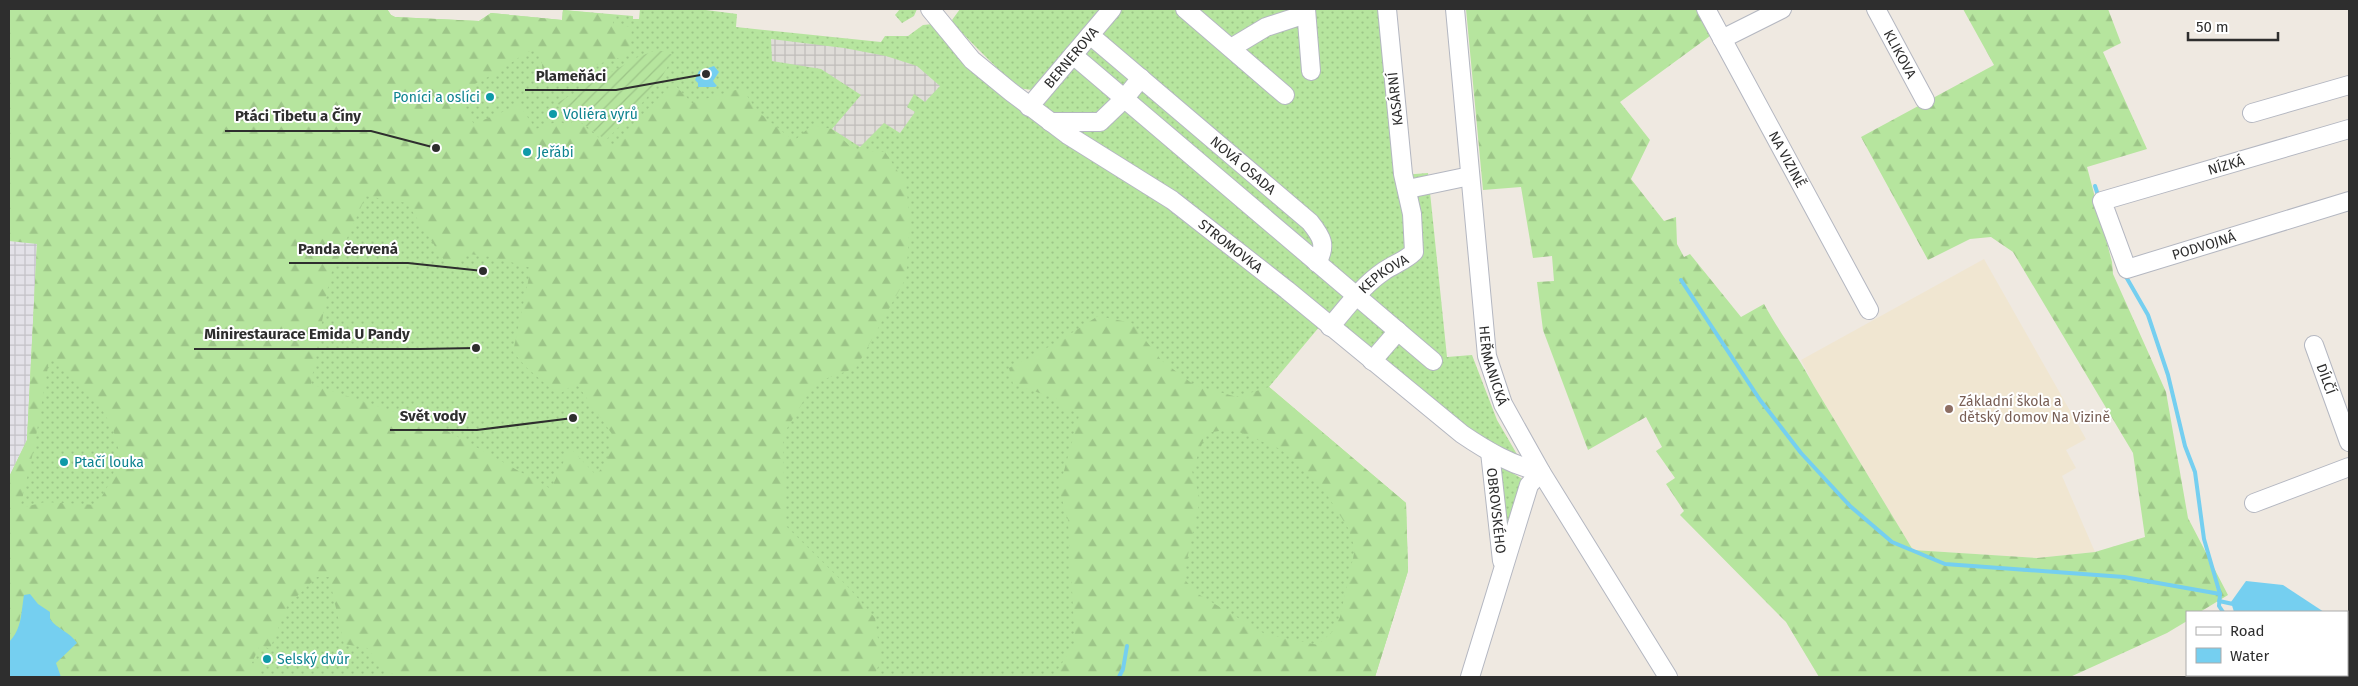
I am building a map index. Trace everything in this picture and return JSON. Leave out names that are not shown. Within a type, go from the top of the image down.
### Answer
[{"type":"street","name":"STROMOVKA","points":[[930,9],[972,60],[1029,107],[1172,200],[1287,290],[1428,408],[1490,452],[1520,467],[1540,472]]},
{"type":"street","name":"BERNEROVA","points":[[1029,107],[1112,9]]},
{"type":"street","points":[[1186,9],[1285,94]]},
{"type":"street","name":"KASÁRNÍ","points":[[1387,9],[1396,114],[1404,174],[1408,189]]},
{"type":"street","name":"HEŘMANICKÁ","points":[[1455,9],[1487,356],[1502,404],[1540,472],[1668,677]]},
{"type":"street","name":"NA VIZINĚ","points":[[1706,9],[1869,310]]},
{"type":"street","points":[[1722,39],[1782,9]]},
{"type":"street","name":"KLIKOVA","points":[[1876,9],[1925,100]]},
{"type":"street","points":[[1231,48],[1266,27],[1306,11],[1311,71]]},
{"type":"street","name":"NOVÁ OSADA","points":[[1090,35],[1310,222],[1320,234],[1324,252],[1318,263]]},
{"type":"street","name":"NOVÁ OSADA","points":[[1073,55],[1433,361]]},
{"type":"street","points":[[1050,122],[1100,122],[1124,99],[1141,78]]},
{"type":"street","points":[[2252,113],[2349,85]]},
{"type":"street","name":"NÍZKÁ","points":[[2102,201],[2349,129]]},
{"type":"street","points":[[1408,189],[1470,176]]},
{"type":"street","name":"KEPKOVA","points":[[1330,327],[1356,296],[1385,270],[1406,259],[1414,252],[1412,214],[1408,189]]},
{"type":"street","name":"PODVOJNÁ","points":[[2102,201],[2127,269],[2349,201]]},
{"type":"street","points":[[1372,360],[1398,331]]},
{"type":"street","name":"DÍLČÍ","points":[[2314,346],[2349,442]]},
{"type":"street","name":"OBROVSKÉHO","points":[[1490,452],[1502,569]]},
{"type":"street","points":[[2254,503],[2349,467]]},
{"type":"street","name":"OBROVSKÉHO","points":[[1470,677],[1529,485],[1540,472]]},
{"type":"shaded area","points":[[771,39],[844,48],[886,56],[917,66],[940,86],[925,102],[914,94],[907,107],[915,112],[900,133],[884,123],[860,147],[832,129],[861,95],[821,69],[772,61]]},
{"type":"shaded area","points":[[9,241],[37,243],[27,440],[9,477]]},
{"type":"shaded area","name":"Základní škola a dětský domov Na Vizině","points":[[1984,259],[2086,439],[2066,450],[2076,468],[2062,476],[2095,552],[2037,558],[1913,550],[1814,386],[1801,360]]},
{"type":"green space","points":[[9,9],[387,9],[395,17],[479,21],[491,13],[562,20],[563,10],[613,15],[613,25],[632,27],[629,55],[588,67],[575,79],[556,83],[544,81],[540,50],[527,52],[499,71],[462,91],[468,104],[464,109],[474,124],[519,105],[536,129],[559,121],[568,126],[575,119],[611,147],[673,83],[692,103],[742,88],[757,111],[794,141],[812,125],[832,129],[854,150],[885,152],[906,184],[910,221],[906,278],[856,368],[822,380],[817,379],[783,435],[785,525],[849,588],[875,618],[881,659],[874,677],[400,677],[386,671],[367,648],[344,644],[329,577],[317,577],[287,606],[270,649],[260,645],[252,663],[261,667],[257,677],[61,677],[55,663],[77,643],[49,619],[50,612],[38,604],[30,594],[22,609],[18,629],[9,642],[9,477],[27,440],[37,244],[9,241]],"holes":[[[366,196],[407,203],[449,268],[469,254],[493,257],[531,268],[513,352],[526,367],[558,395],[576,383],[612,434],[607,462],[596,475],[570,448],[551,489],[440,427],[311,384],[330,276]],[[50,355],[100,406],[113,429],[120,455],[110,482],[97,505],[45,502],[20,508],[34,448]]]},
{"type":"green space","points":[[49,9],[387,9],[395,17],[479,21],[491,13],[562,20],[563,10],[633,16],[633,19],[639,19],[640,9],[698,9],[737,14],[736,27],[881,42],[885,36],[908,36],[923,25],[933,24],[1165,203],[1320,326],[1269,387],[1406,503],[1408,571],[1375,677],[9,677],[9,477],[27,440]]},
{"type":"green space","points":[[900,9],[917,9],[914,16],[902,23],[895,15]]},
{"type":"green space","points":[[960,9],[1102,9],[1032,90],[1017,88],[954,25],[952,20]]},
{"type":"green space","points":[[1121,9],[1385,9],[1402,175],[1428,173],[1447,357],[1472,355],[1497,420],[1518,456],[1482,443],[1081,138],[1043,107],[1043,101]]},
{"type":"green space","points":[[1466,9],[1696,9],[1710,36],[1620,102],[1650,140],[1631,179],[1664,221],[1676,217],[1677,244],[1684,257],[1690,254],[1741,317],[1764,304],[1913,550],[2037,558],[2095,552],[2145,537],[2133,453],[2013,252],[1991,237],[1970,239],[1928,260],[1861,137],[1994,65],[1963,9],[2108,9],[2121,43],[2103,52],[2147,149],[2087,167],[2112,262],[2113,274],[2166,392],[2188,518],[2228,595],[2202,611],[2186,611],[2186,622],[2167,633],[2070,677],[1819,677],[1786,622],[1680,515],[1684,511],[1666,484],[1675,478],[1656,451],[1662,447],[1646,417],[1588,450],[1543,330],[1537,282],[1554,281],[1552,256],[1533,258],[1521,187],[1483,190]]},
{"type":"green space","points":[[654,51],[662,51],[673,55],[667,68],[652,91],[606,140],[557,103],[638,57]]},
{"type":"green space","points":[[1098,316],[1132,323],[1161,360],[1194,385],[1237,397],[1269,387],[1406,503],[1408,571],[1375,677],[1053,677],[1075,643],[1068,520],[1059,489],[1080,413],[1065,409],[1057,399],[1013,384],[1009,368],[1056,343]],"holes":[[[1232,429],[1280,449],[1319,482],[1348,528],[1355,549],[1340,617],[1334,630],[1318,645],[1265,634],[1198,594],[1183,578],[1200,499],[1192,471],[1206,433]]]},
{"type":"green space","points":[[1501,466],[1524,480],[1508,543],[1499,468]]},
{"type":"water","points":[[714,66],[719,72],[713,81],[717,86],[698,87],[698,83],[695,80],[699,71]]},
{"type":"water","points":[[2246,581],[2283,585],[2322,611],[2234,611],[2231,602]]},
{"type":"water","points":[[30,594],[38,604],[50,612],[50,619],[77,643],[56,663],[61,677],[9,677],[9,642],[19,626],[24,595]]},
{"type":"waterway","points":[[2095,186],[2099,198]]},
{"type":"waterway","points":[[2125,275],[2148,315],[2168,375],[2185,446],[2195,472],[2204,539],[2220,594]]},
{"type":"waterway","points":[[1681,280],[1760,400],[1801,453],[1850,506],[1892,542],[1945,564],[2124,577],[2220,594],[2219,606],[2222,611]]},
{"type":"waterway","points":[[2219,601],[2233,604]]},
{"type":"waterway","points":[[1119,677],[1123,669],[1127,646]]},
{"type":"place","name":"Plameňáci","points":[[706,74]]},
{"type":"place","name":"Poníci a oslíci","points":[[490,97]]},
{"type":"place","name":"Voliéra výrů","points":[[553,114]]},
{"type":"place","name":"Ptáci Tibetu a Číny","points":[[436,148]]},
{"type":"place","name":"Jeřábi","points":[[527,152]]},
{"type":"place","name":"Panda červená","points":[[483,271]]},
{"type":"place","name":"Minirestaurace Emida U Pandy","points":[[476,348]]},
{"type":"place","name":"Základní škola a dětský domov Na Vizině","points":[[1949,409]]},
{"type":"place","name":"Svět vody","points":[[573,418]]},
{"type":"place","name":"Ptačí louka","points":[[64,462]]},
{"type":"place","name":"Selský dvůr","points":[[267,659]]}]
